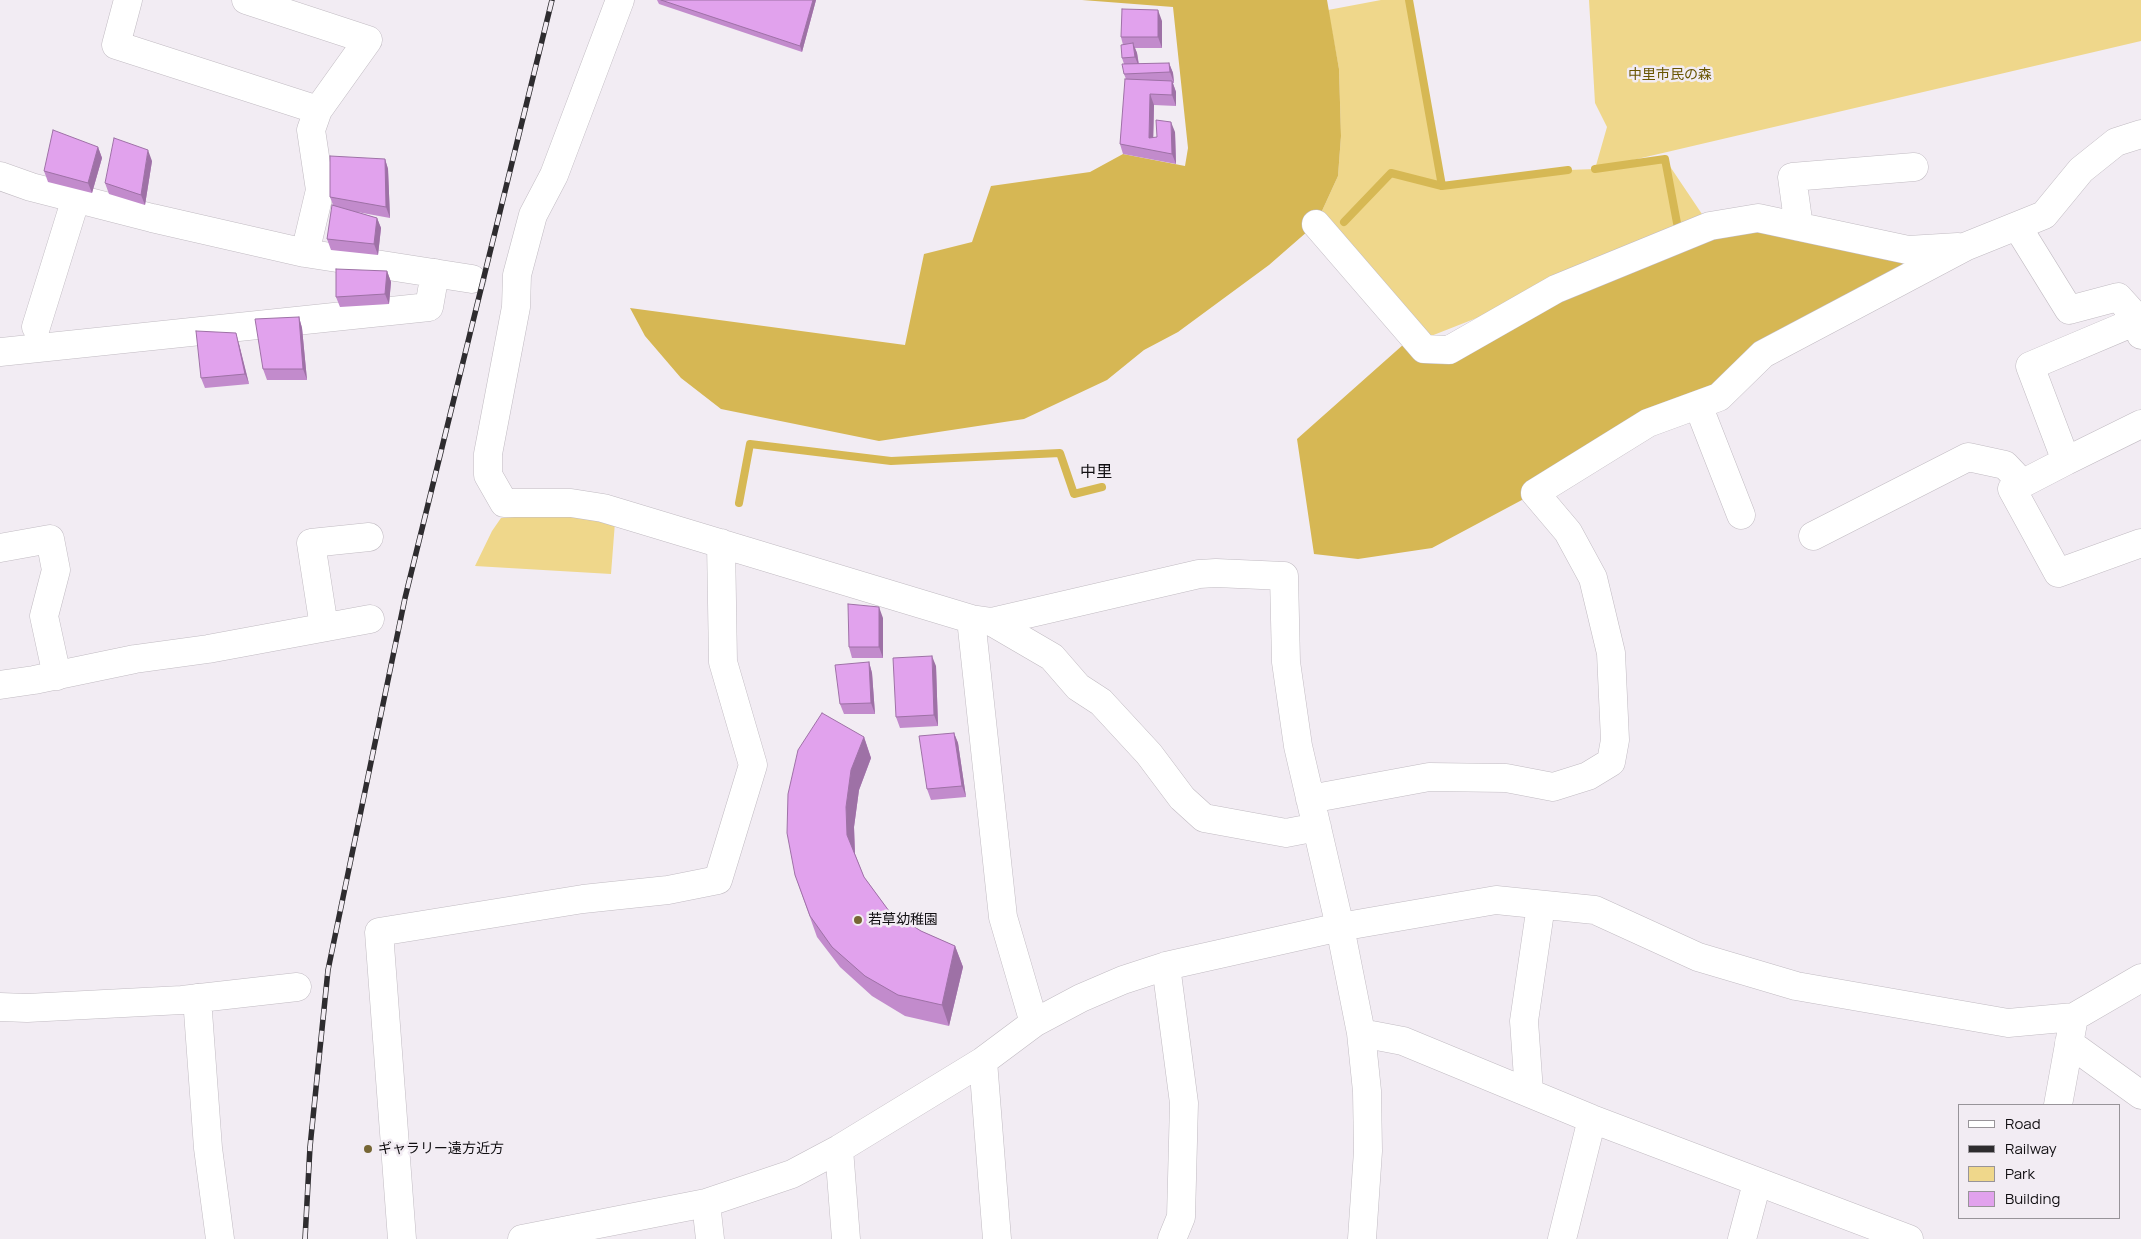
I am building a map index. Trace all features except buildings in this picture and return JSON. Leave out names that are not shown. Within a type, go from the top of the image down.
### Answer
[{"type":"street","points":[[128,0],[116,45],[318,110]]},
{"type":"street","points":[[246,0],[368,40],[318,110],[311,130],[320,190],[305,253]]},
{"type":"street","points":[[620,0],[554,175],[532,215],[517,275],[516,307],[488,454],[488,475],[504,503],[572,503],[604,508],[982,621],[1052,657],[1078,687],[1101,702],[1149,754],[1182,798],[1204,818],[1286,833],[1317,827]]},
{"type":"street","points":[[1310,799],[1430,777],[1506,778],[1552,787],[1588,776],[1611,762],[1615,740],[1611,653],[1593,578],[1568,532],[1535,493],[1648,423],[1719,397],[1763,354],[1967,246],[2044,215],[2081,170],[2116,142],[2141,134]]},
{"type":"street","points":[[1799,227],[1792,177],[1914,167]]},
{"type":"street","points":[[0,176],[76,198],[305,253],[472,279]]},
{"type":"street","points":[[36,327],[76,198]]},
{"type":"street","points":[[1316,224],[1424,349],[1449,350],[1556,289],[1710,226],[1758,218],[1908,250],[1967,246]]},
{"type":"street","points":[[2018,226],[2069,310],[2118,297],[2140,324],[2030,366],[2066,460]]},
{"type":"street","points":[[0,352],[429,307],[435,273]]},
{"type":"street","points":[[1698,405],[1741,515]]},
{"type":"street","points":[[2141,424],[2066,460],[2012,489],[2058,573],[2141,543]]},
{"type":"street","points":[[1813,536],[1968,457],[2005,465],[2022,483]]},
{"type":"street","points":[[324,628],[311,543],[369,536]]},
{"type":"street","points":[[0,548],[50,539],[56,570],[44,616],[57,676]]},
{"type":"street","points":[[402,1239],[379,932],[583,899],[668,890],[718,880],[752,766],[723,662],[721,543]]},
{"type":"street","points":[[982,621],[1199,574],[1216,572],[1284,576],[1284,633],[1291,704],[1310,799],[1340,927],[1361,1034],[1367,1091],[1368,1150],[1362,1239]]},
{"type":"street","points":[[0,686],[135,659],[208,649],[370,619]]},
{"type":"street","points":[[982,621],[1003,917],[1034,1023]]},
{"type":"street","points":[[522,1239],[706,1203],[792,1174],[839,1149],[983,1061],[1034,1023],[1081,998],[1123,980],[1166,966],[1340,927],[1496,900],[1595,910],[1698,957],[1796,986],[2008,1023],[2074,1017],[2141,978]]},
{"type":"street","points":[[1529,1092],[1524,1021],[1541,905]]},
{"type":"street","points":[[1166,966],[1184,1103],[1181,1217],[1172,1239]]},
{"type":"street","points":[[0,1006],[27,1008],[197,998],[297,987]]},
{"type":"street","points":[[197,998],[208,1148],[220,1239]]},
{"type":"street","points":[[2058,1104],[2074,1017]]},
{"type":"street","points":[[1361,1034],[1403,1042],[1592,1119],[1909,1239]]},
{"type":"street","points":[[2069,1044],[2141,1095]]},
{"type":"street","points":[[983,1061],[997,1239]]},
{"type":"street","points":[[1562,1239],[1592,1119]]},
{"type":"street","points":[[839,1149],[846,1239]]},
{"type":"street","points":[[1742,1239],[1757,1182]]},
{"type":"street","points":[[706,1203],[710,1239]]},
{"type":"green space","name":"中里市民の森","points":[[1381,0],[1409,0],[1443,186],[1568,170],[1595,169],[1607,127],[1595,103],[1589,0],[2141,0],[2141,41],[1603,167],[1665,159],[1710,226],[1431,336],[1316,224],[1338,176],[1341,136],[1339,69],[1328,10]]},
{"type":"green space","points":[[568,513],[615,522],[611,574],[475,566],[492,531],[501,518]]},
{"type":"shaded area","points":[[1082,0],[1327,0],[1339,69],[1341,136],[1338,176],[1316,224],[1269,265],[1178,332],[1144,350],[1107,380],[1024,419],[879,441],[721,409],[681,378],[645,336],[630,308],[905,345],[924,254],[972,242],[991,186],[1090,172],[1123,154],[1185,166],[1188,148],[1173,7]]},
{"type":"shaded area","points":[[1710,226],[1967,246],[1535,493],[1432,548],[1358,559],[1314,554],[1297,439],[1413,336],[1424,349]]},
{"type":"waterway","points":[[1409,0],[1442,186]]},
{"type":"waterway","points":[[1595,169],[1665,159],[1677,223]]},
{"type":"waterway","points":[[1344,222],[1391,173],[1442,186],[1568,170]]},
{"type":"waterway","points":[[739,503],[750,444],[891,461],[1060,453],[1074,494],[1102,487]]},
{"type":"railway","points":[[305,1239],[310,1147],[328,970],[405,598],[552,0]]},
{"type":"place","name":"若草幼稚園","points":[[858,920]]},
{"type":"place","name":"ギャラリー遠方近方","points":[[368,1149]]},
{"type":"district","name":"中里","points":[[1096,473]]}]
